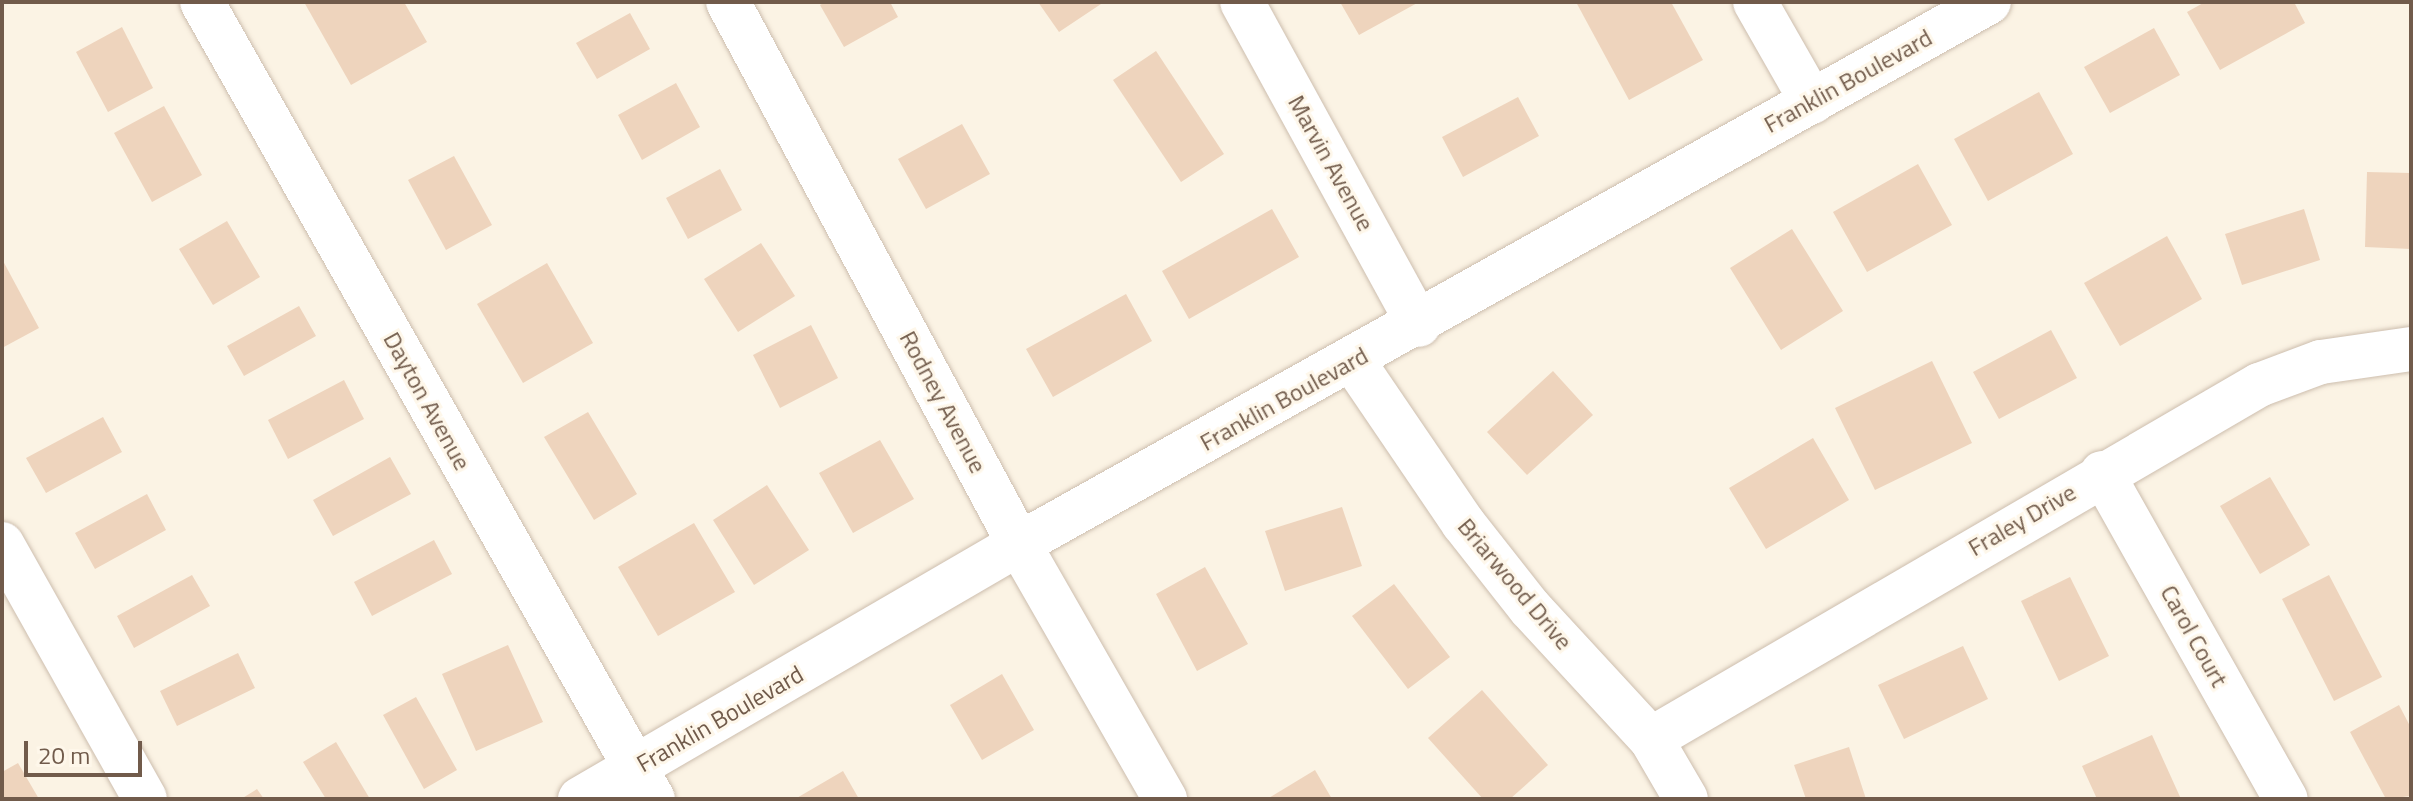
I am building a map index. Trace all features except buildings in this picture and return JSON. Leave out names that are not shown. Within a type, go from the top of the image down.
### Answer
[{"type":"street","name":"Dayton Avenue","points":[[202,2],[644,784]]},
{"type":"street","name":"Rodney Avenue","points":[[728,2],[1019,544],[1165,799]]},
{"type":"street","name":"Marvin Avenue","points":[[1242,2],[1419,325]]},
{"type":"street","points":[[1755,2],[1812,102]]},
{"type":"street","name":"Franklin Boulevard","points":[[580,799],[644,784],[1019,544],[1419,325],[1989,2]]},
{"type":"street","name":"Fraley Drive","points":[[1651,739],[2102,473],[2259,385],[2321,362],[2411,349]]},
{"type":"street","name":"Briarwood Drive","points":[[1353,361],[1404,444],[1530,608],[1651,739],[1686,799]]},
{"type":"street","name":"Carol Court","points":[[2102,473],[2286,799]]},
{"type":"street","points":[[2,544],[145,799]]}]
